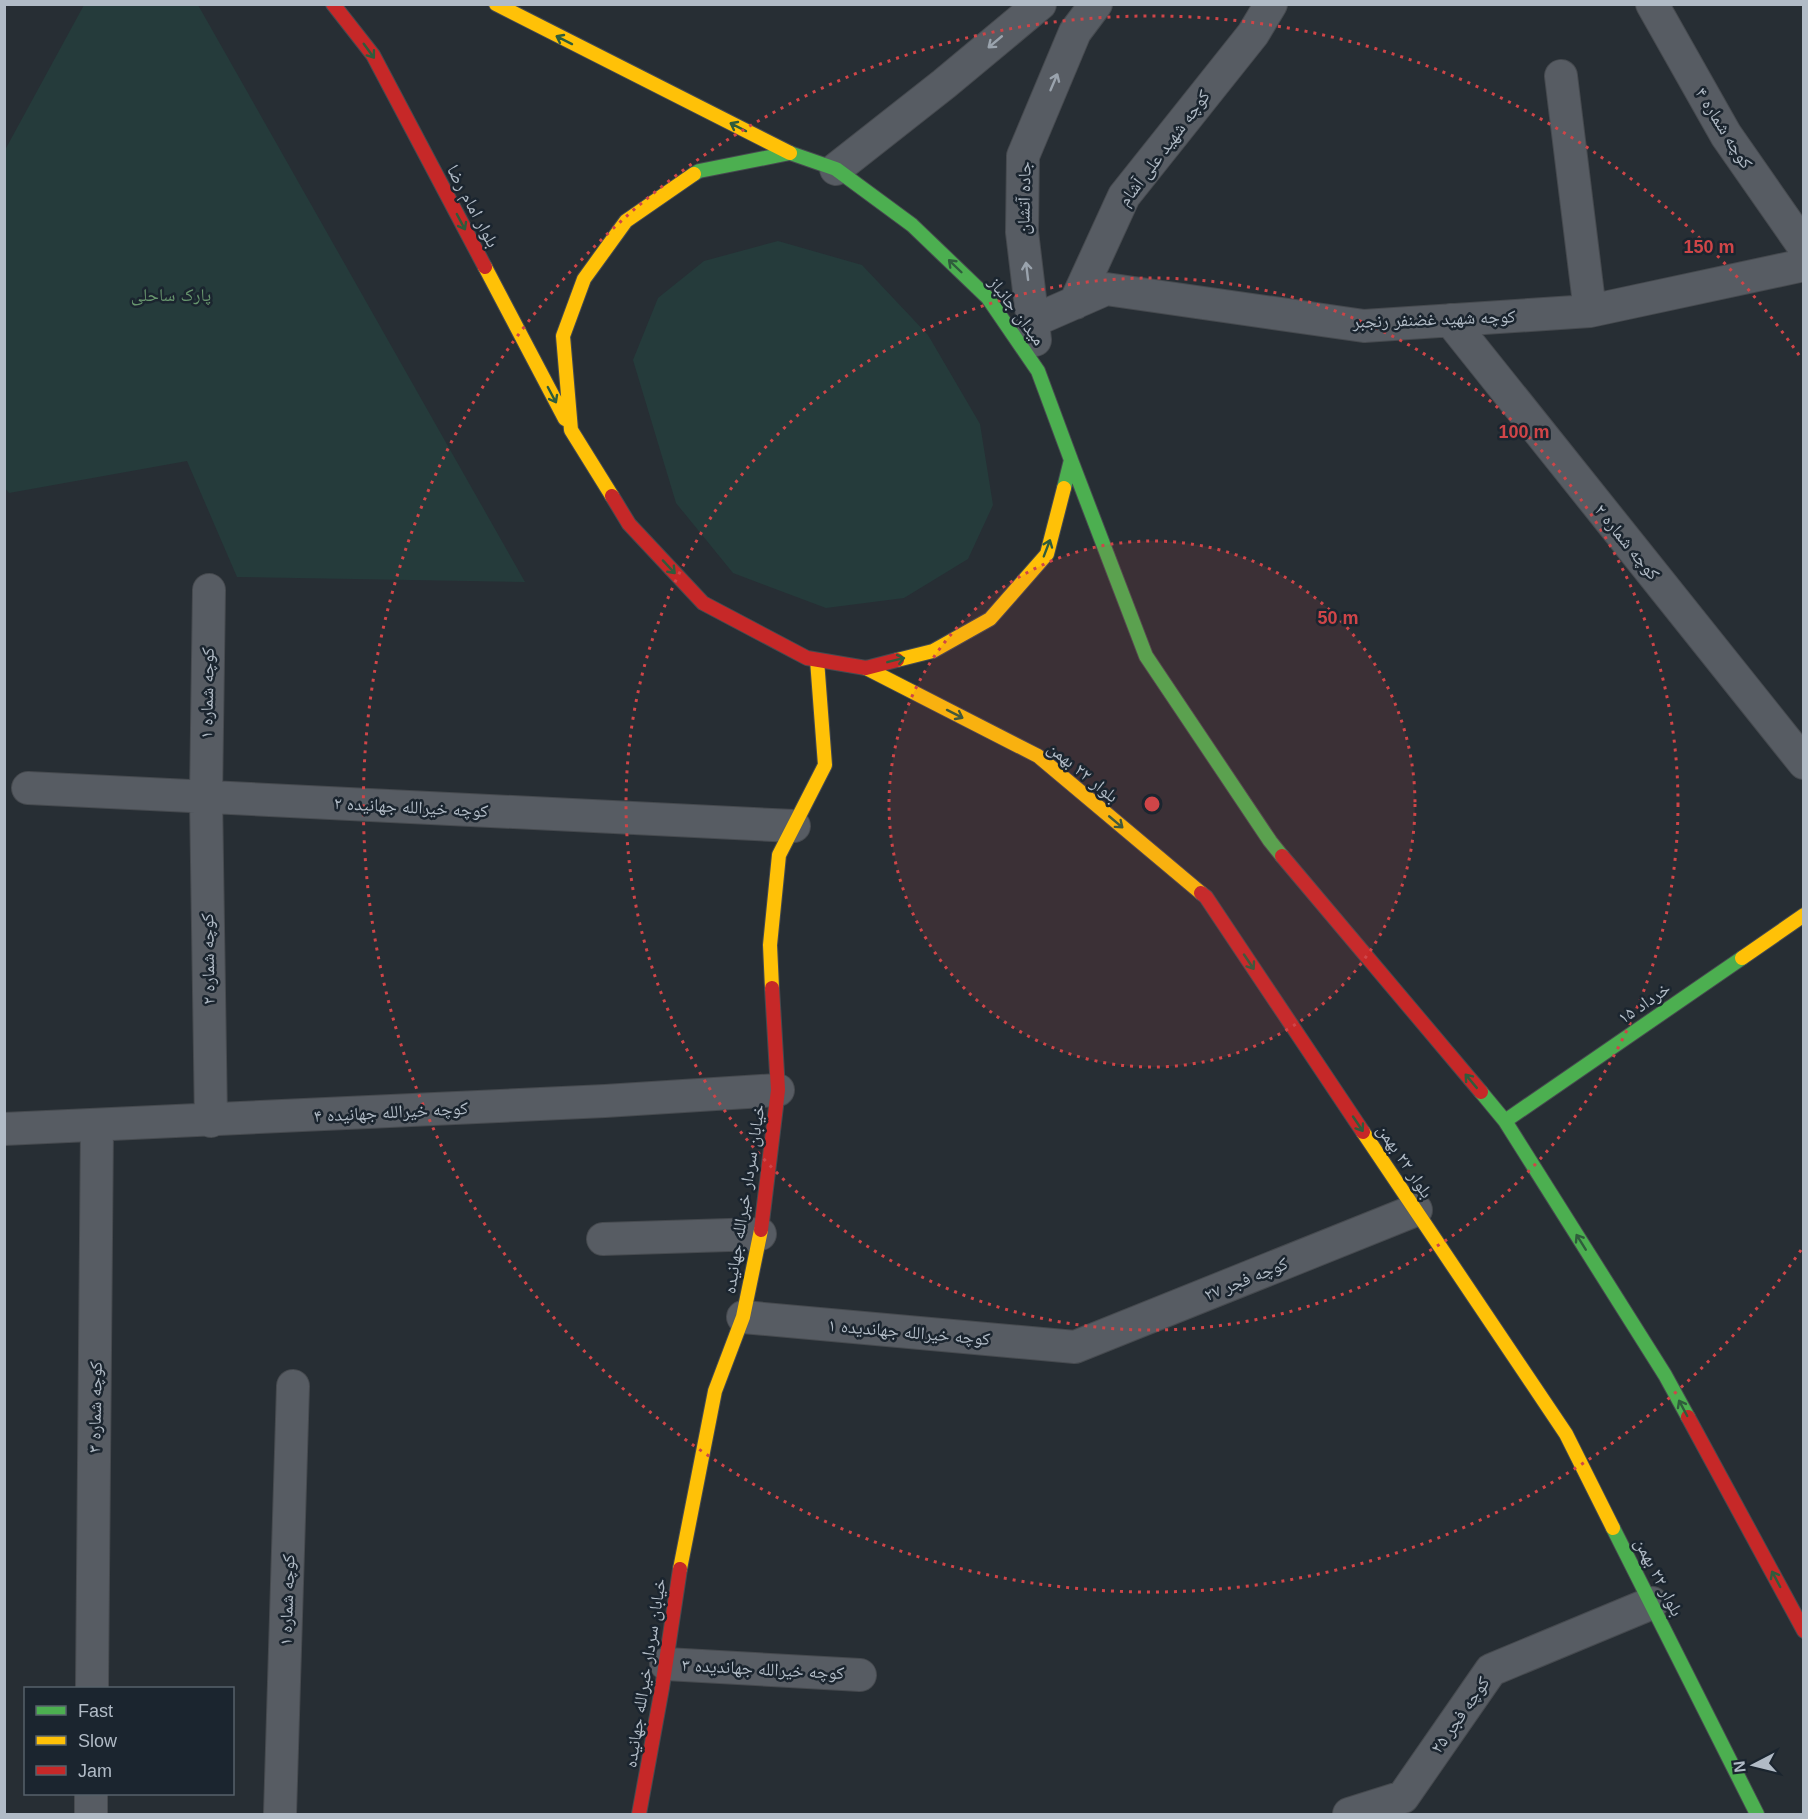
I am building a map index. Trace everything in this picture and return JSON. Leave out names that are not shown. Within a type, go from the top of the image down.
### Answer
[{"type":"main road","name":"بلوار امام رضا","points":[[333,4],[373,55],[571,430]]},
{"type":"main road","points":[[496,4],[790,153]]},
{"type":"main road","points":[[790,153],[699,171],[626,221],[584,279],[563,336],[571,430],[629,524],[703,603],[807,658],[866,668],[933,651],[990,619],[1047,554],[1071,460]]},
{"type":"main road","name":"میدان جانباز","points":[[790,153],[836,169],[912,225],[988,298],[1038,371],[1071,460]]},
{"type":"main road","points":[[1071,460],[1146,656],[1270,841],[1504,1121],[1665,1375],[1803,1631]]},
{"type":"main road","name":"خیابان سردار خیرالله جهانیده","points":[[639,1815],[666,1664],[682,1556],[715,1391],[743,1317],[760,1234],[778,1090],[770,945],[779,855],[825,765],[818,660]]},
{"type":"main road","name":"بلوار ۲۲ بهمن","points":[[866,668],[1038,756],[1206,897],[1566,1434],[1757,1815]]},
{"type":"main road","name":"۱۵ خرداد","points":[[1504,1121],[1803,915]]},
{"type":"street","name":"جاده آتشان","points":[[1038,371],[1022,232],[1023,156],[1075,32],[1096,4]]},
{"type":"street","name":"کوچه شهید علی آشام","points":[[1075,303],[1124,196],[1253,34],[1271,4]]},
{"type":"street","name":"کوچه شماره ۴","points":[[1652,4],[1726,135],[1803,247]]},
{"type":"street","points":[[836,169],[1040,5],[1075,32]]},
{"type":"street","points":[[1561,76],[1590,311]]},
{"type":"street","name":"کوچه شهید غضنفر رنجبر","points":[[1033,321],[1107,289],[1364,326],[1590,311],[1803,265]]},
{"type":"street","name":"کوچه شماره ۲","points":[[1450,320],[1803,763]]},
{"type":"street","name":"کوچه شماره ۱","points":[[206,797],[209,590]]},
{"type":"street","name":"کوچه خیرالله جهانیده ۲","points":[[28,788],[794,826]]},
{"type":"street","name":"کوچه شماره ۲","points":[[206,797],[211,1121]]},
{"type":"street","name":"کوچه خیرالله جهانیده ۴","points":[[4,1129],[211,1121],[778,1090]]},
{"type":"street","name":"کوچه شماره ۳","points":[[92,1687],[98,1126]]},
{"type":"street","name":"کوچه فجر ۲۷","points":[[1075,1347],[1416,1210]]},
{"type":"street","points":[[603,1239],[760,1234]]},
{"type":"street","name":"کوچه خیرالله جهاندیده ۱","points":[[743,1317],[1075,1347]]},
{"type":"street","name":"کوچه شماره ۱","points":[[280,1815],[293,1386]]},
{"type":"street","name":"کوچه فجر ۲۵","points":[[1349,1815],[1403,1797],[1491,1670],[1652,1603]]},
{"type":"street","name":"کوچه خیرالله جهاندیده ۳","points":[[666,1664],[861,1675]]},
{"type":"street","points":[[91,1795],[91,1815]]},
{"type":"green space","name":"پارک ساحلی","points":[[84,5],[198,5],[525,582],[237,577],[187,461],[9,493],[5,488],[5,150]]},
{"type":"green space","points":[[778,241],[862,265],[928,335],[980,424],[993,505],[968,559],[904,598],[826,608],[733,573],[676,503],[633,360],[658,298],[704,261]]},
{"type":"traffic: fast","points":[[790,153],[836,169],[912,225],[988,298],[1038,371],[1071,460],[1064,488]]},
{"type":"traffic: fast","points":[[694,174],[699,171],[790,153]]},
{"type":"traffic: fast","points":[[1071,460],[1146,656],[1282,856]]},
{"type":"traffic: fast","points":[[1505,1121],[1742,958]]},
{"type":"traffic: fast","points":[[1481,1092],[1505,1121],[1665,1375],[1688,1417]]},
{"type":"traffic: fast","points":[[1613,1528],[1757,1814]]},
{"type":"traffic: slow","points":[[496,4],[790,153]]},
{"type":"traffic: slow","points":[[612,496],[571,430],[563,336],[584,279],[626,221],[694,174]]},
{"type":"traffic: slow","points":[[485,267],[565,419]]},
{"type":"traffic: slow","points":[[897,660],[933,651],[990,619],[1047,554],[1064,488]]},
{"type":"traffic: slow","points":[[772,988],[770,945],[779,855],[825,765],[817,660]]},
{"type":"traffic: slow","points":[[866,668],[1038,756],[1201,893]]},
{"type":"traffic: slow","points":[[1742,958],[1804,915]]},
{"type":"traffic: slow","points":[[1363,1132],[1566,1434],[1613,1528]]},
{"type":"traffic: slow","points":[[680,1569],[715,1391],[743,1317],[761,1230]]},
{"type":"traffic: jam","points":[[333,4],[373,55],[485,267]]},
{"type":"traffic: jam","points":[[612,496],[629,524],[703,603],[807,658],[866,668],[897,660]]},
{"type":"traffic: jam","points":[[1282,856],[1481,1092]]},
{"type":"traffic: jam","points":[[1201,893],[1206,897],[1363,1132]]},
{"type":"traffic: jam","points":[[761,1230],[778,1090],[772,988]]},
{"type":"traffic: jam","points":[[1688,1417],[1804,1631]]},
{"type":"traffic: jam","points":[[639,1814],[662,1688],[680,1569]]}]
